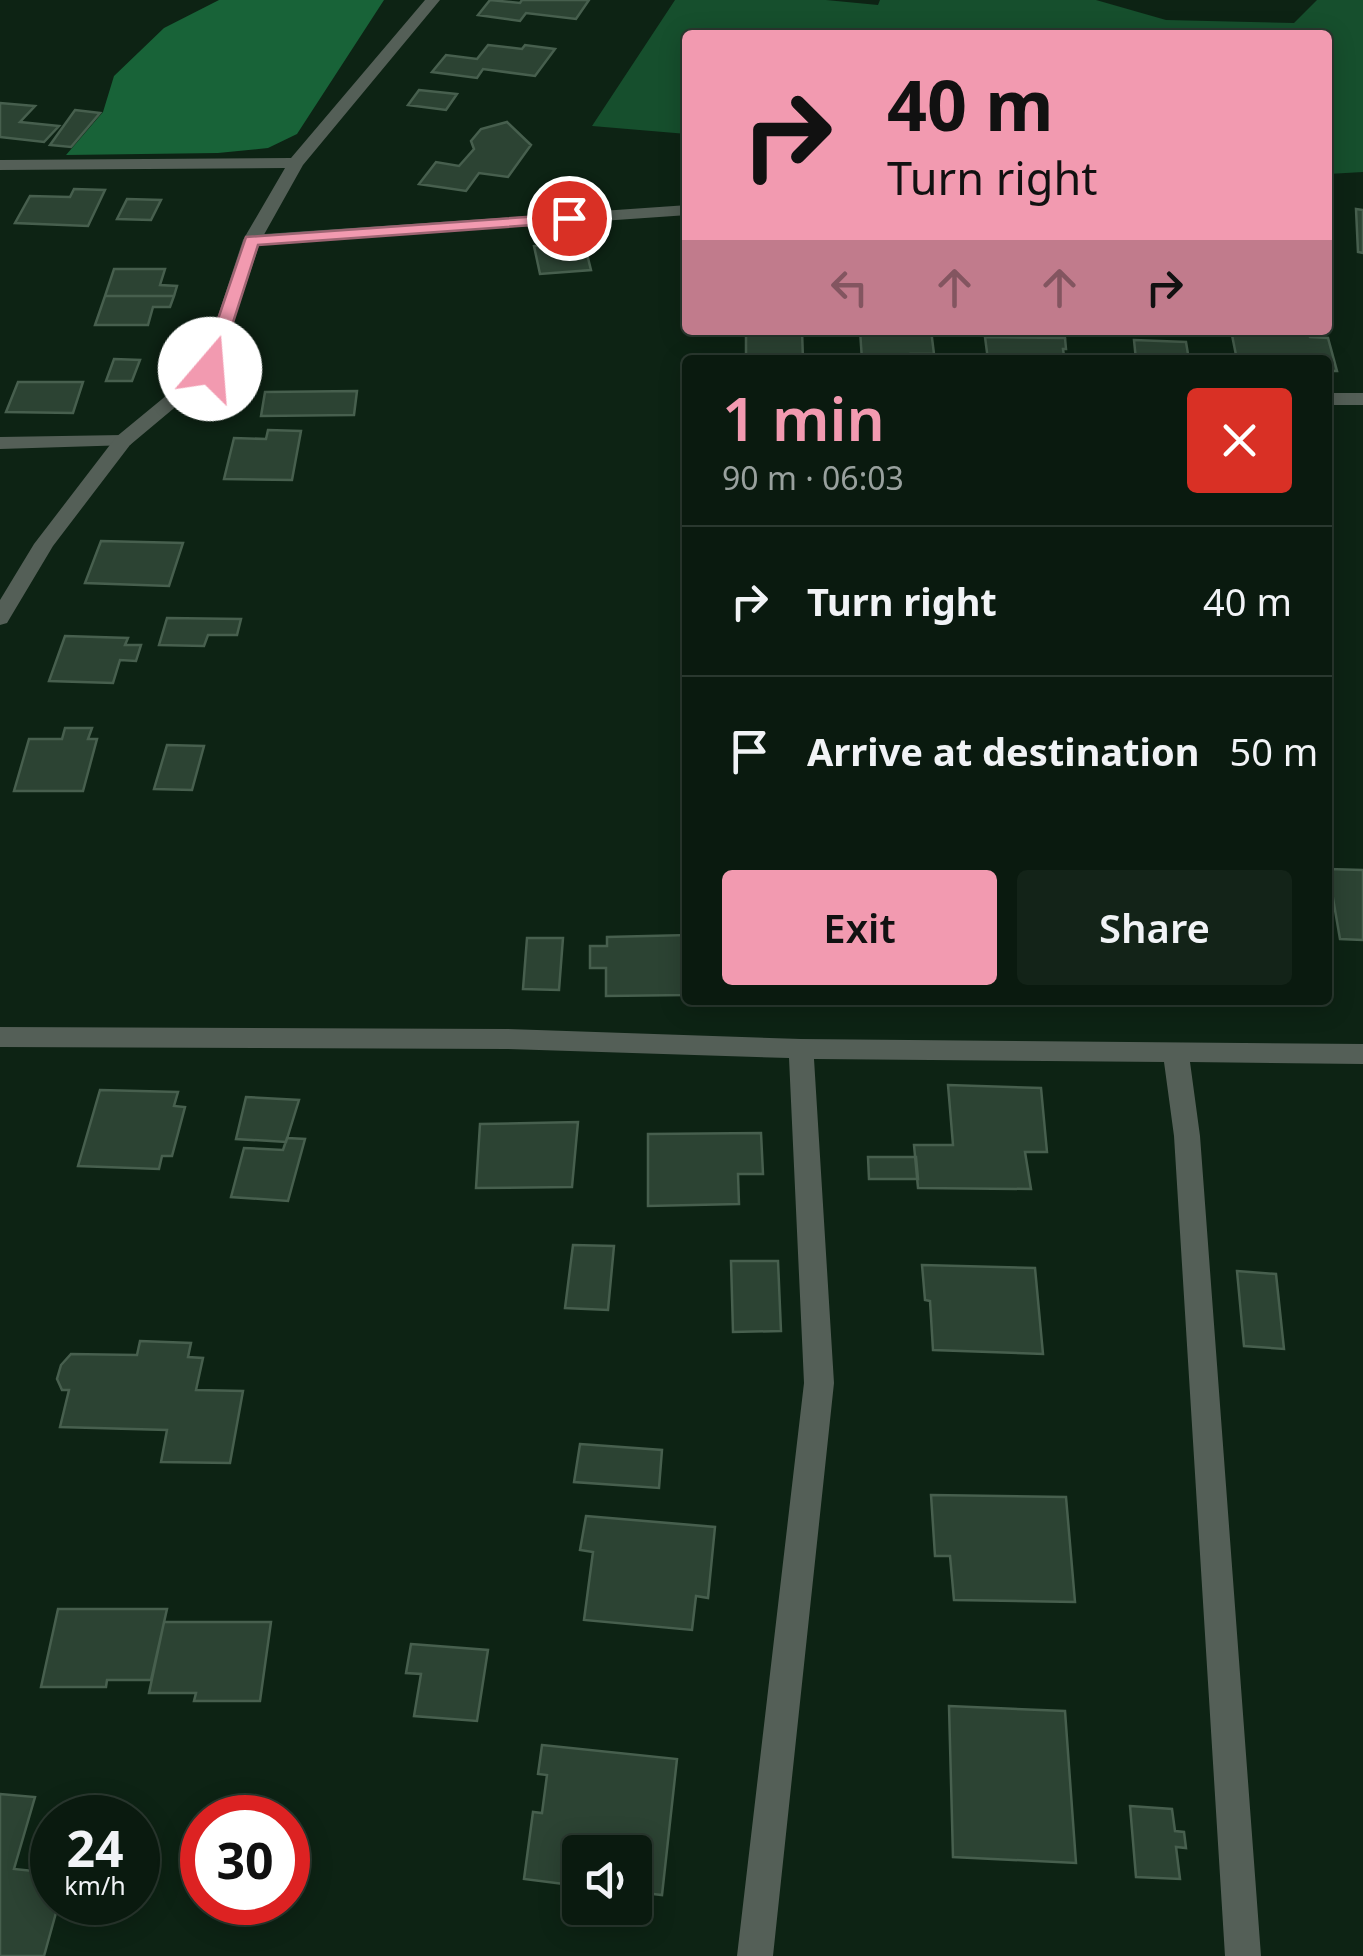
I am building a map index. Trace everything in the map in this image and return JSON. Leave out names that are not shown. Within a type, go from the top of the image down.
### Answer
[{"type":"street","points":[[0,618],[44,544],[122,442],[210,369],[252,240],[296,164],[433,0]]},
{"type":"street","points":[[0,165],[296,164]]},
{"type":"street","points":[[252,240],[682,210]]},
{"type":"street","points":[[1332,399],[1363,400]]},
{"type":"street","points":[[0,444],[122,442]]},
{"type":"street","points":[[0,1037],[507,1039],[802,1049],[1363,1054]]},
{"type":"street","points":[[756,1956],[819,1383],[802,1049]]},
{"type":"street","points":[[1176,1052],[1187,1136],[1243,1956]]},
{"type":"green space","points":[[219,0],[384,0],[297,134],[268,148],[218,153],[66,155],[103,112],[114,76],[164,28]]},
{"type":"green space","points":[[675,0],[826,0],[878,5],[880,0],[1096,0],[1166,20],[1294,23],[1317,0],[1363,0],[1363,172],[1332,174],[1332,30],[682,30],[682,134],[592,126]]},
{"type":"building","points":[[490,0],[589,0],[576,19],[526,13],[520,21],[478,15]]},
{"type":"building","points":[[488,45],[555,49],[535,76],[483,69],[477,78],[432,72],[446,55],[477,59]]},
{"type":"building","points":[[419,90],[457,94],[446,110],[408,105]]},
{"type":"building","points":[[0,103],[35,106],[20,122],[59,126],[44,142],[0,137]]},
{"type":"building","points":[[75,110],[100,113],[71,147],[50,145]]},
{"type":"building","points":[[507,122],[531,145],[508,177],[479,173],[466,191],[419,184],[436,162],[459,166],[474,149],[471,141],[481,129]]},
{"type":"building","points":[[74,189],[105,190],[88,226],[15,223],[30,196],[70,197]]},
{"type":"building","points":[[127,199],[161,200],[151,220],[117,219]]},
{"type":"building","points":[[1356,209],[1363,210],[1363,253],[1358,252]]},
{"type":"building","points":[[578,236],[580,242],[595,241],[597,249],[586,250],[591,270],[540,274],[534,246],[555,244],[554,238]]},
{"type":"building","points":[[114,269],[165,269],[160,285],[177,286],[174,296],[105,296]]},
{"type":"building","points":[[105,296],[174,296],[170,307],[153,307],[148,325],[95,325]]},
{"type":"building","points":[[746,335],[802,335],[803,355],[746,355]]},
{"type":"building","points":[[860,335],[932,335],[934,354],[862,355]]},
{"type":"building","points":[[1064,335],[1065,338],[985,337]]},
{"type":"building","points":[[1232,335],[1310,335],[1328,338],[1337,371],[1332,371],[1332,355],[1236,355]]},
{"type":"building","points":[[985,337],[1065,338],[1064,355],[987,355]]},
{"type":"building","points":[[1134,340],[1186,342],[1188,355],[1136,355]]},
{"type":"building","points":[[114,359],[140,360],[132,381],[106,381]]},
{"type":"building","points":[[18,382],[83,382],[73,413],[6,412]]},
{"type":"building","points":[[357,391],[354,415],[261,416],[265,392]]},
{"type":"building","points":[[268,430],[301,431],[292,480],[224,479],[234,438],[266,439]]},
{"type":"building","points":[[101,541],[183,543],[169,586],[85,583]]},
{"type":"building","points":[[167,618],[241,619],[237,635],[208,635],[204,646],[159,645]]},
{"type":"building","points":[[65,636],[128,638],[125,645],[141,645],[136,661],[120,660],[113,683],[49,681]]},
{"type":"building","points":[[65,728],[92,728],[88,739],[97,739],[83,791],[14,791],[29,739],[62,739]]},
{"type":"building","points":[[167,745],[204,746],[192,790],[154,789]]},
{"type":"building","points":[[1332,869],[1363,870],[1363,940],[1340,939]]},
{"type":"building","points":[[682,935],[682,995],[606,996],[606,968],[590,968],[590,946],[607,946],[607,937]]},
{"type":"building","points":[[527,938],[563,938],[559,990],[523,989]]},
{"type":"building","points":[[948,1085],[1041,1088],[1047,1152],[1025,1152],[1031,1189],[918,1188],[914,1145],[953,1145]]},
{"type":"building","points":[[100,1090],[178,1092],[174,1106],[185,1107],[172,1156],[162,1156],[159,1169],[78,1166]]},
{"type":"building","points":[[246,1097],[299,1100],[286,1142],[236,1139]]},
{"type":"building","points":[[578,1122],[572,1187],[476,1188],[480,1124]]},
{"type":"building","points":[[761,1133],[763,1174],[738,1174],[739,1204],[648,1206],[648,1134]]},
{"type":"building","points":[[287,1138],[305,1139],[288,1201],[231,1197],[244,1148],[283,1150]]},
{"type":"building","points":[[868,1157],[916,1157],[918,1179],[869,1179]]},
{"type":"building","points":[[573,1245],[614,1246],[608,1310],[565,1308]]},
{"type":"building","points":[[731,1261],[778,1261],[781,1331],[733,1332]]},
{"type":"building","points":[[922,1265],[1035,1268],[1043,1354],[933,1350],[930,1301],[925,1300]]},
{"type":"building","points":[[1237,1271],[1276,1274],[1284,1349],[1244,1346]]},
{"type":"building","points":[[140,1341],[191,1343],[188,1357],[203,1358],[196,1390],[243,1391],[230,1463],[161,1462],[167,1430],[60,1427],[69,1390],[62,1390],[57,1379],[61,1365],[71,1354],[137,1355]]},
{"type":"building","points":[[580,1444],[662,1450],[659,1488],[574,1482]]},
{"type":"building","points":[[931,1495],[1066,1497],[1075,1602],[954,1600],[950,1556],[935,1556]]},
{"type":"building","points":[[586,1516],[715,1527],[708,1598],[696,1596],[692,1630],[584,1620],[593,1552],[580,1550]]},
{"type":"building","points":[[58,1609],[167,1609],[151,1680],[107,1680],[106,1687],[41,1687]]},
{"type":"building","points":[[164,1622],[271,1622],[260,1701],[194,1701],[196,1693],[149,1693]]},
{"type":"building","points":[[411,1644],[488,1650],[477,1721],[414,1716],[421,1674],[406,1673]]},
{"type":"building","points":[[949,1706],[1065,1711],[1076,1863],[953,1857]]},
{"type":"building","points":[[542,1745],[677,1759],[662,1895],[652,1894],[652,1835],[562,1835],[562,1884],[524,1879],[533,1812],[542,1813],[547,1775],[538,1774]]},
{"type":"building","points":[[0,1794],[30,1797],[30,1814],[14,1869],[30,1871],[30,1925],[53,1925],[44,1956],[0,1956]]},
{"type":"building","points":[[1130,1806],[1172,1809],[1175,1831],[1184,1832],[1186,1848],[1176,1847],[1180,1879],[1136,1877]]},
{"type":"route","points":[[210,369],[252,240],[569,218]]}]
